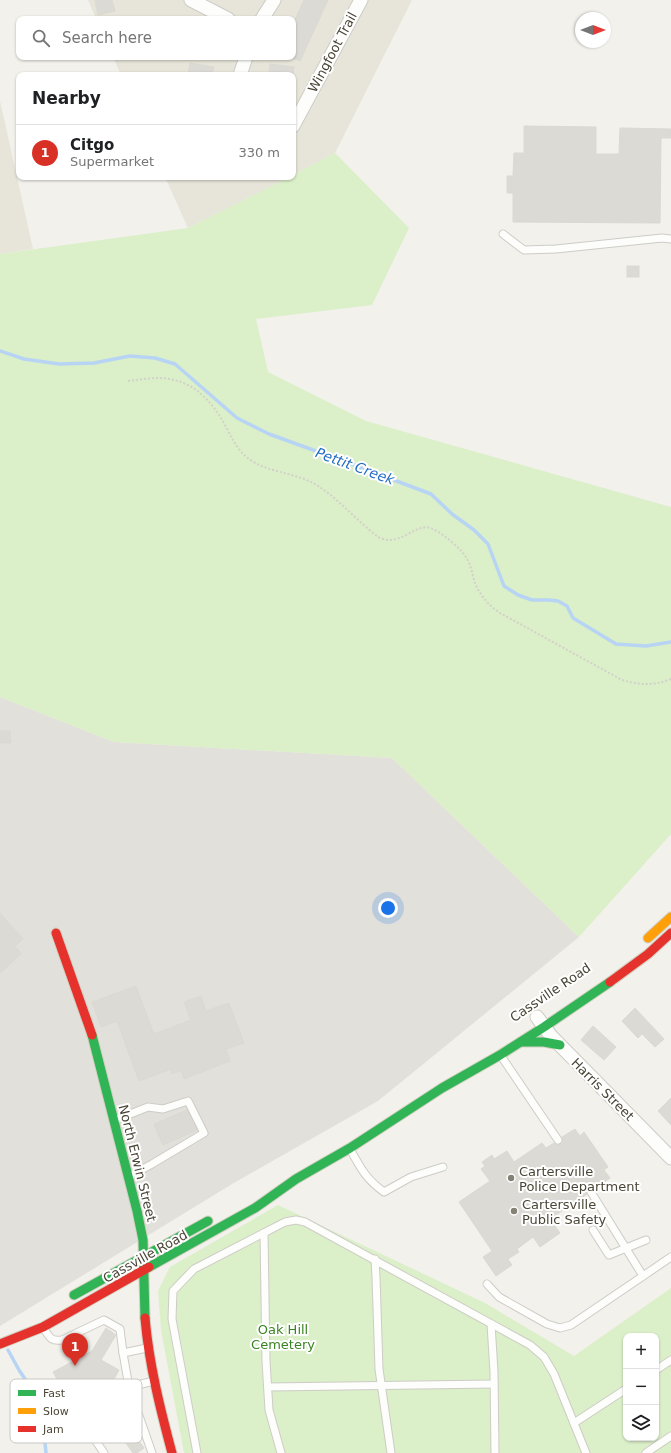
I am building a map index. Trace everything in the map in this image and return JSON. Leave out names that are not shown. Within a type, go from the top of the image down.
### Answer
[{"type":"main road","points":[[640,945],[671,917]]},
{"type":"main road","name":"North Erwin Street","points":[[56,933],[93,1037],[129,1177],[143,1240],[145,1324],[148,1348],[162,1416],[172,1453]]},
{"type":"main road","name":"Cassville Road","points":[[0,1344],[43,1327],[255,1208],[296,1179],[350,1148],[442,1088],[521,1042],[539,1019],[620,975],[648,954],[671,933]]},
{"type":"main road","points":[[521,1042],[544,1042],[560,1045]]},
{"type":"main road","name":"Cassville Road","points":[[442,1088],[488,1052]]},
{"type":"main road","name":"Cassville Road","points":[[255,1196],[296,1179]]},
{"type":"main road","name":"Cassville Road","points":[[64,1301],[214,1218]]},
{"type":"main road","name":"Cassville Road","points":[[0,1344],[25,1325]]},
{"type":"street","points":[[191,0],[222,16]]},
{"type":"street","points":[[264,16],[274,0]]},
{"type":"street","name":"Wingfoot Trail","points":[[296,120],[360,0]]},
{"type":"street","points":[[241,72],[245,60]]},
{"type":"street","name":"Harris Street","points":[[539,1019],[560,1045],[671,1158]]},
{"type":"lane","points":[[503,234],[524,250],[556,249],[671,238]]},
{"type":"lane","points":[[500,1055],[558,1140]]},
{"type":"lane","points":[[115,1120],[148,1107],[163,1109],[188,1101],[204,1133],[129,1177]]},
{"type":"lane","points":[[350,1148],[365,1176],[372,1184],[384,1192],[411,1177],[443,1167]]},
{"type":"lane","points":[[591,1192],[643,1276]]},
{"type":"lane","points":[[197,1453],[172,1318],[173,1291],[194,1269],[285,1222],[296,1220],[300,1220],[375,1259],[530,1345],[544,1357],[554,1374],[586,1453]]},
{"type":"lane","points":[[592,1230],[609,1255],[646,1240]]},
{"type":"lane","points":[[264,1233],[264,1296],[269,1410],[282,1453]]},
{"type":"lane","points":[[487,1284],[499,1297],[547,1324],[560,1328],[571,1325],[671,1257]]},
{"type":"lane","points":[[375,1259],[379,1369],[391,1453]]},
{"type":"lane","points":[[43,1327],[51,1340],[55,1341],[62,1340],[104,1320],[120,1329],[128,1379]]},
{"type":"lane","points":[[491,1324],[495,1453]]},
{"type":"lane","points":[[123,1353],[148,1348]]},
{"type":"lane","points":[[658,1369],[671,1360]]},
{"type":"lane","points":[[142,1384],[155,1381]]},
{"type":"lane","points":[[268,1387],[494,1384]]},
{"type":"lane","points":[[574,1423],[623,1391]]},
{"type":"lane","points":[[142,1424],[152,1453]]},
{"type":"lane","points":[[646,1453],[671,1436]]},
{"type":"lane","points":[[97,1443],[104,1453]]},
{"type":"path","points":[[128,381],[159,378],[189,385],[203,395],[214,409],[224,423],[241,453],[259,465],[292,474],[314,484],[329,494],[378,537],[386,540],[397,539],[424,527],[437,531],[465,556],[470,564],[474,580],[481,594],[493,608],[505,616],[581,656],[622,680],[636,684],[645,684],[671,680]]},
{"type":"shaded area","points":[[88,0],[412,0],[335,153],[296,173],[296,72],[120,72],[114,60],[296,60],[296,16],[95,16]]},
{"type":"shaded area","points":[[0,101],[16,173],[16,180],[18,180],[33,249],[0,254]]},
{"type":"shaded area","points":[[166,180],[283,180],[188,228]]},
{"type":"shaded area","points":[[0,697],[114,742],[392,758],[579,937],[378,1101],[232,1184],[0,1326]]},
{"type":"green space","points":[[335,153],[409,228],[372,305],[256,319],[268,372],[366,421],[671,507],[671,834],[579,937],[392,758],[114,742],[0,697],[0,254],[188,228],[283,180],[296,180],[296,173]]},
{"type":"green space","name":"Oak Hill Cemetery","points":[[278,1205],[485,1303],[574,1356],[671,1288],[671,1453],[184,1453],[161,1330],[158,1291],[170,1267]]},
{"type":"building","points":[[95,0],[112,0],[115,11],[98,15]]},
{"type":"building","points":[[304,0],[328,0],[300,61],[296,59],[296,17]]},
{"type":"building","points":[[190,63],[214,67],[213,72],[188,72]]},
{"type":"building","points":[[270,64],[294,67],[293,72],[269,72]]},
{"type":"building","points":[[524,126],[596,127],[596,154],[619,154],[620,128],[671,129],[671,138],[661,138],[660,223],[513,222],[513,193],[507,193],[507,176],[513,176],[514,153],[524,153]]},
{"type":"building","points":[[627,266],[639,266],[639,277],[627,277]]},
{"type":"building","points":[[0,731],[10,731],[11,743],[0,743]]},
{"type":"building","points":[[0,913],[23,939],[15,946],[21,954],[0,973]]},
{"type":"building","points":[[136,986],[154,1034],[191,1020],[184,1002],[201,996],[206,1011],[229,1003],[244,1043],[226,1049],[230,1061],[184,1079],[181,1070],[172,1074],[171,1069],[139,1081],[117,1021],[101,1027],[92,1002]]},
{"type":"building","points":[[635,1008],[664,1039],[655,1047],[642,1034],[638,1038],[622,1021]]},
{"type":"building","points":[[593,1026],[616,1047],[604,1060],[581,1040]]},
{"type":"building","points":[[671,1098],[671,1125],[658,1111]]},
{"type":"building","points":[[187,1110],[197,1130],[163,1145],[154,1124]]},
{"type":"building","name":"Cartersville Public Safety","points":[[575,1129],[580,1136],[584,1132],[608,1167],[604,1170],[610,1178],[595,1189],[591,1187],[588,1188],[586,1192],[587,1194],[550,1219],[560,1233],[540,1247],[533,1237],[517,1249],[519,1252],[508,1259],[512,1265],[496,1276],[483,1257],[492,1251],[459,1202],[490,1181],[481,1169],[485,1166],[482,1162],[492,1155],[494,1159],[507,1151],[514,1162],[542,1143],[546,1148],[554,1143],[556,1145],[560,1144],[563,1142],[562,1137]]},
{"type":"building","points":[[106,1328],[116,1335],[101,1360],[119,1370],[114,1379],[57,1379],[53,1372],[92,1351]]},
{"type":"building","points":[[126,1443],[140,1443],[144,1448],[137,1453],[133,1453]]},
{"type":"waterway","name":"Pettit Creek","points":[[0,351],[24,359],[59,364],[94,363],[130,356],[155,358],[175,364],[237,418],[269,434],[431,494],[452,514],[474,530],[488,544],[504,586],[518,595],[532,600],[558,601],[567,606],[573,618],[616,644],[646,646],[671,642]]},
{"type":"waterway","points":[[8,1350],[25,1379]]},
{"type":"waterway","points":[[45,1443],[46,1453]]},
{"type":"traffic: fast","points":[[149,1267],[255,1208],[296,1179],[350,1148],[442,1088],[500,1055],[544,1027],[610,982]]},
{"type":"traffic: fast","points":[[92,1035],[143,1240],[145,1318]]},
{"type":"traffic: fast","points":[[521,1042],[544,1042],[560,1045]]},
{"type":"traffic: fast","points":[[74,1295],[208,1221]]},
{"type":"traffic: slow","points":[[648,938],[671,917]]},
{"type":"traffic: jam","points":[[56,933],[92,1035]]},
{"type":"traffic: jam","points":[[610,982],[648,954],[671,933]]},
{"type":"traffic: jam","points":[[0,1344],[43,1327],[149,1267]]},
{"type":"traffic: jam","points":[[145,1318],[152,1369],[172,1453]]},
{"type":"place","name":"Cartersville Police Department","points":[[511,1178]]},
{"type":"place","name":"Cartersville Public Safety","points":[[514,1211]]},
{"type":"place","name":"Citgo","points":[[75,1366]]}]
